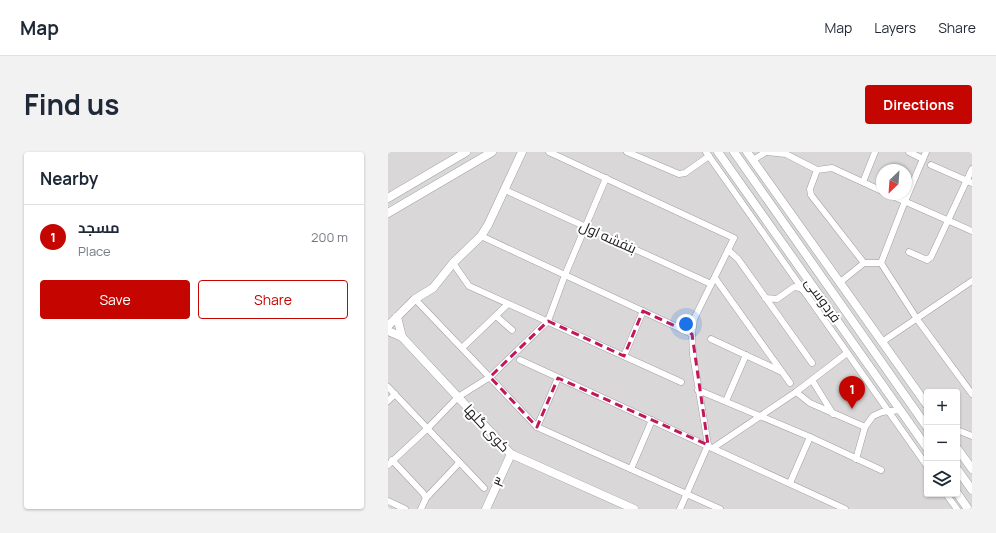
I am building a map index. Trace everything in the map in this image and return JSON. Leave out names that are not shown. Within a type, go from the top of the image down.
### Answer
[{"type":"street","points":[[388,198],[466,152]]},
{"type":"street","points":[[388,213],[492,152]]},
{"type":"street","points":[[388,326],[415,299],[433,288],[453,263],[481,236],[488,225],[522,152]]},
{"type":"street","points":[[549,152],[734,238],[694,319],[692,334],[693,355],[698,390],[710,446]]},
{"type":"street","points":[[627,152],[679,174],[685,173],[707,154],[924,462]]},
{"type":"street","name":"فردوسی","points":[[718,152],[924,444]]},
{"type":"street","name":"فردوسی","points":[[734,152],[926,425]]},
{"type":"street","points":[[747,152],[924,401]]},
{"type":"street","points":[[753,160],[766,152],[786,154],[817,170],[832,168],[876,188]]},
{"type":"street","points":[[863,182],[875,152]]},
{"type":"street","points":[[908,152],[923,159]]},
{"type":"street","points":[[881,263],[926,152]]},
{"type":"street","points":[[932,165],[969,182]]},
{"type":"street","points":[[909,252],[927,260],[931,257],[948,220],[969,182],[972,169]]},
{"type":"street","points":[[817,170],[810,189],[811,195],[864,263]]},
{"type":"street","points":[[426,498],[424,493],[390,462],[428,428],[458,397],[490,377],[548,322],[565,275],[606,178]]},
{"type":"street","name":"بنفشه اول","points":[[505,190],[711,284]]},
{"type":"street","points":[[905,201],[972,231]]},
{"type":"street","points":[[481,236],[692,334]]},
{"type":"street","points":[[728,250],[738,259],[812,362]]},
{"type":"street","points":[[453,263],[469,286],[681,382]]},
{"type":"street","points":[[839,283],[864,263],[881,263]]},
{"type":"street","points":[[881,263],[917,320],[972,394]]},
{"type":"street","points":[[715,278],[790,383]]},
{"type":"street","points":[[882,342],[917,320],[972,281]]},
{"type":"street","points":[[765,298],[777,299],[794,287],[803,290]]},
{"type":"street","points":[[415,299],[537,427],[720,509]]},
{"type":"street","points":[[462,348],[508,304]]},
{"type":"street","points":[[624,356],[643,311]]},
{"type":"street","points":[[496,316],[512,330]]},
{"type":"street","name":"کوی گلها","points":[[397,317],[402,337],[511,454],[634,509]]},
{"type":"street","points":[[828,326],[837,320]]},
{"type":"street","points":[[388,331],[402,337]]},
{"type":"street","points":[[711,339],[782,371]]},
{"type":"street","points":[[680,509],[710,446],[761,416],[796,392],[847,353]]},
{"type":"street","points":[[726,401],[746,355]]},
{"type":"street","points":[[520,360],[710,446],[844,509]]},
{"type":"street","points":[[537,427],[558,378]]},
{"type":"street","points":[[812,380],[834,414]]},
{"type":"street","points":[[388,387],[484,488]]},
{"type":"street","points":[[698,390],[810,437],[881,470]]},
{"type":"street","points":[[796,392],[810,403],[864,427]]},
{"type":"street","points":[[388,401],[395,394]]},
{"type":"street","points":[[856,459],[864,427],[873,416],[900,410]]},
{"type":"street","points":[[630,469],[652,420]]},
{"type":"street","points":[[960,431],[972,436]]},
{"type":"street","points":[[790,483],[810,437]]},
{"type":"street","points":[[960,452],[972,469]]},
{"type":"street","name":"۳","points":[[486,509],[511,454]]},
{"type":"street","points":[[421,509],[426,498],[459,463]]},
{"type":"street","points":[[960,473],[972,490]]},
{"type":"street","points":[[948,497],[957,509]]},
{"type":"street","points":[[960,497],[968,509]]},
{"type":"street","points":[[388,501],[405,509]]},
{"type":"highlighted area","points":[[643,311],[692,334],[708,445],[558,378],[537,427],[490,377],[548,321],[624,356]]},
{"type":"shaded area","points":[[388,152],[972,152],[972,509],[388,509]]},
{"type":"place","name":"مسجد","points":[[852,409]]}]
